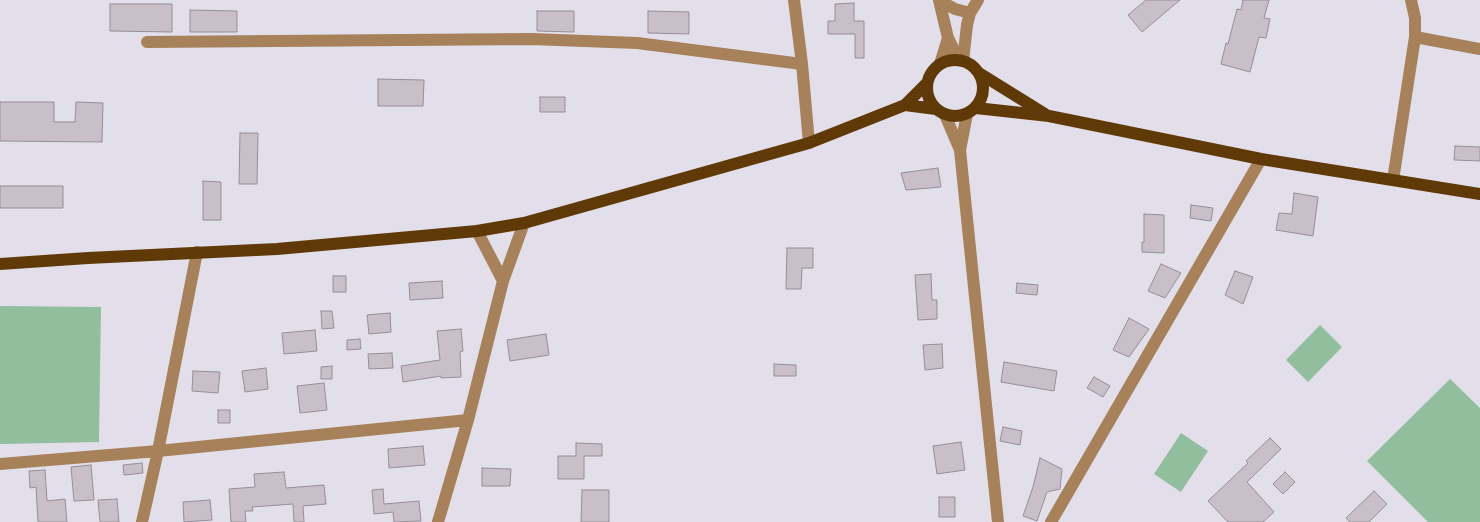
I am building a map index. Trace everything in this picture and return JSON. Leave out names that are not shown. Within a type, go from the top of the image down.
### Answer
[{"type":"main road","points":[[0,264],[277,249],[477,231],[524,223],[809,143],[905,104],[927,82],[934,69],[949,60],[961,60],[975,67],[983,81],[984,91],[982,100],[972,111]]},
{"type":"main road","points":[[979,73],[1049,116]]},
{"type":"main road","points":[[927,82],[930,102],[941,112]]},
{"type":"main road","points":[[905,104],[956,117],[972,111],[1049,116],[1261,159],[1480,194]]},
{"type":"street","points":[[794,0],[809,143]]},
{"type":"street","points":[[961,60],[970,13],[978,0]]},
{"type":"street","points":[[1392,180],[1415,37],[1415,18],[1411,0]]},
{"type":"street","points":[[939,1],[955,9],[970,13]]},
{"type":"street","points":[[939,1],[948,38],[961,60]]},
{"type":"street","points":[[1415,37],[1480,49]]},
{"type":"street","points":[[940,64],[948,38]]},
{"type":"street","points":[[146,42],[542,39],[636,43],[802,64]]},
{"type":"street","points":[[960,150],[972,111]]},
{"type":"street","points":[[941,112],[960,150],[998,522]]},
{"type":"street","points":[[1051,522],[1261,159]]},
{"type":"street","points":[[438,522],[468,420],[503,281],[524,223]]},
{"type":"street","points":[[477,231],[503,281]]},
{"type":"street","points":[[142,522],[158,451],[197,252]]},
{"type":"street","points":[[0,464],[158,451],[468,420]]},
{"type":"green space","points":[[0,306],[101,307],[99,442],[0,444]]},
{"type":"green space","points":[[1320,325],[1342,347],[1308,382],[1286,360]]},
{"type":"green space","points":[[1450,379],[1480,408],[1480,522],[1428,522],[1367,461]]},
{"type":"green space","points":[[1181,433],[1208,451],[1181,492],[1154,474]]},
{"type":"building","points":[[1146,0],[1180,0],[1142,32],[1128,15]]},
{"type":"building","points":[[1243,0],[1269,0],[1264,18],[1270,19],[1266,38],[1259,37],[1250,72],[1221,64],[1237,9],[1241,10]]},
{"type":"building","points":[[854,3],[854,21],[864,21],[864,58],[855,58],[855,34],[828,34],[828,21],[835,21],[835,4]]},
{"type":"building","points":[[110,4],[172,4],[172,32],[110,31]]},
{"type":"building","points":[[190,10],[237,11],[237,32],[190,32]]},
{"type":"building","points":[[537,11],[574,11],[574,32],[537,31]]},
{"type":"building","points":[[648,11],[689,12],[689,34],[648,33]]},
{"type":"building","points":[[378,79],[424,80],[423,106],[378,106]]},
{"type":"building","points":[[540,97],[565,97],[565,112],[540,112]]},
{"type":"building","points":[[0,102],[54,102],[54,122],[75,122],[76,102],[103,103],[102,142],[0,141]]},
{"type":"building","points":[[240,133],[258,133],[257,184],[239,184]]},
{"type":"building","points":[[1455,146],[1480,147],[1480,161],[1454,160]]},
{"type":"building","points":[[938,168],[941,187],[906,190],[901,173]]},
{"type":"building","points":[[203,181],[221,182],[221,220],[203,220]]},
{"type":"building","points":[[0,186],[63,186],[63,208],[0,208]]},
{"type":"building","points":[[1294,193],[1318,197],[1313,236],[1276,230],[1279,213],[1292,214]]},
{"type":"building","points":[[1191,205],[1213,208],[1211,221],[1190,218]]},
{"type":"building","points":[[1144,214],[1164,215],[1164,253],[1142,252]]},
{"type":"building","points":[[787,248],[813,248],[813,268],[802,268],[801,289],[786,289]]},
{"type":"building","points":[[1161,264],[1181,273],[1165,298],[1148,291]]},
{"type":"building","points":[[1235,271],[1253,277],[1243,304],[1225,295]]},
{"type":"building","points":[[931,274],[932,300],[937,300],[937,319],[918,320],[915,275]]},
{"type":"building","points":[[333,276],[346,276],[346,292],[333,292]]},
{"type":"building","points":[[442,281],[443,298],[410,300],[409,283]]},
{"type":"building","points":[[1017,283],[1038,285],[1037,295],[1016,293]]},
{"type":"building","points":[[321,311],[332,311],[334,328],[322,329]]},
{"type":"building","points":[[390,313],[391,332],[369,334],[367,315]]},
{"type":"building","points":[[1129,318],[1149,329],[1129,357],[1113,350]]},
{"type":"building","points":[[461,329],[463,351],[460,352],[461,377],[441,378],[441,376],[403,382],[401,366],[440,360],[437,331]]},
{"type":"building","points":[[315,330],[317,351],[284,354],[282,333]]},
{"type":"building","points":[[546,334],[549,355],[510,361],[507,340]]},
{"type":"building","points":[[360,339],[361,349],[347,350],[347,340]]},
{"type":"building","points":[[942,344],[943,368],[925,370],[923,345]]},
{"type":"building","points":[[392,353],[393,368],[369,369],[368,354]]},
{"type":"building","points":[[1004,362],[1057,371],[1054,391],[1001,382]]},
{"type":"building","points":[[774,364],[796,365],[796,376],[774,376]]},
{"type":"building","points":[[332,366],[332,379],[321,379],[321,367]]},
{"type":"building","points":[[266,368],[268,389],[245,392],[242,371]]},
{"type":"building","points":[[193,371],[220,372],[218,393],[192,391]]},
{"type":"building","points":[[1094,377],[1110,386],[1103,397],[1087,388]]},
{"type":"building","points":[[324,383],[327,410],[300,413],[297,386]]},
{"type":"building","points":[[218,410],[230,410],[230,423],[218,423]]},
{"type":"building","points":[[1003,427],[1022,431],[1020,445],[1000,441]]},
{"type":"building","points":[[1270,438],[1281,449],[1247,482],[1274,512],[1263,522],[1228,522],[1208,501],[1248,463],[1246,461]]},
{"type":"building","points":[[961,442],[965,470],[937,474],[933,446]]},
{"type":"building","points":[[576,443],[602,444],[602,456],[584,456],[584,479],[558,479],[558,456],[576,456]]},
{"type":"building","points":[[423,446],[425,465],[389,468],[388,449]]},
{"type":"building","points":[[1040,458],[1062,469],[1060,489],[1047,492],[1037,521],[1023,516]]},
{"type":"building","points":[[142,463],[143,473],[124,475],[123,465]]},
{"type":"building","points":[[91,465],[94,500],[74,501],[71,467]]},
{"type":"building","points":[[482,468],[511,469],[510,486],[482,486]]},
{"type":"building","points":[[45,470],[47,501],[65,499],[67,522],[38,522],[36,487],[30,488],[29,471]]},
{"type":"building","points":[[284,472],[286,488],[324,485],[326,504],[303,506],[304,522],[294,522],[293,504],[252,507],[253,511],[245,511],[246,522],[231,522],[229,489],[255,487],[254,474]]},
{"type":"building","points":[[1285,472],[1295,482],[1283,494],[1273,484]]},
{"type":"building","points":[[383,489],[384,504],[419,501],[421,521],[394,522],[393,512],[374,514],[372,490]]},
{"type":"building","points":[[582,490],[609,490],[609,522],[581,522]]},
{"type":"building","points":[[1374,491],[1387,504],[1369,522],[1350,522],[1346,518]]},
{"type":"building","points":[[939,497],[955,497],[955,517],[939,517]]},
{"type":"building","points":[[117,499],[119,522],[100,522],[98,500]]},
{"type":"building","points":[[210,500],[212,520],[184,522],[183,502]]}]
